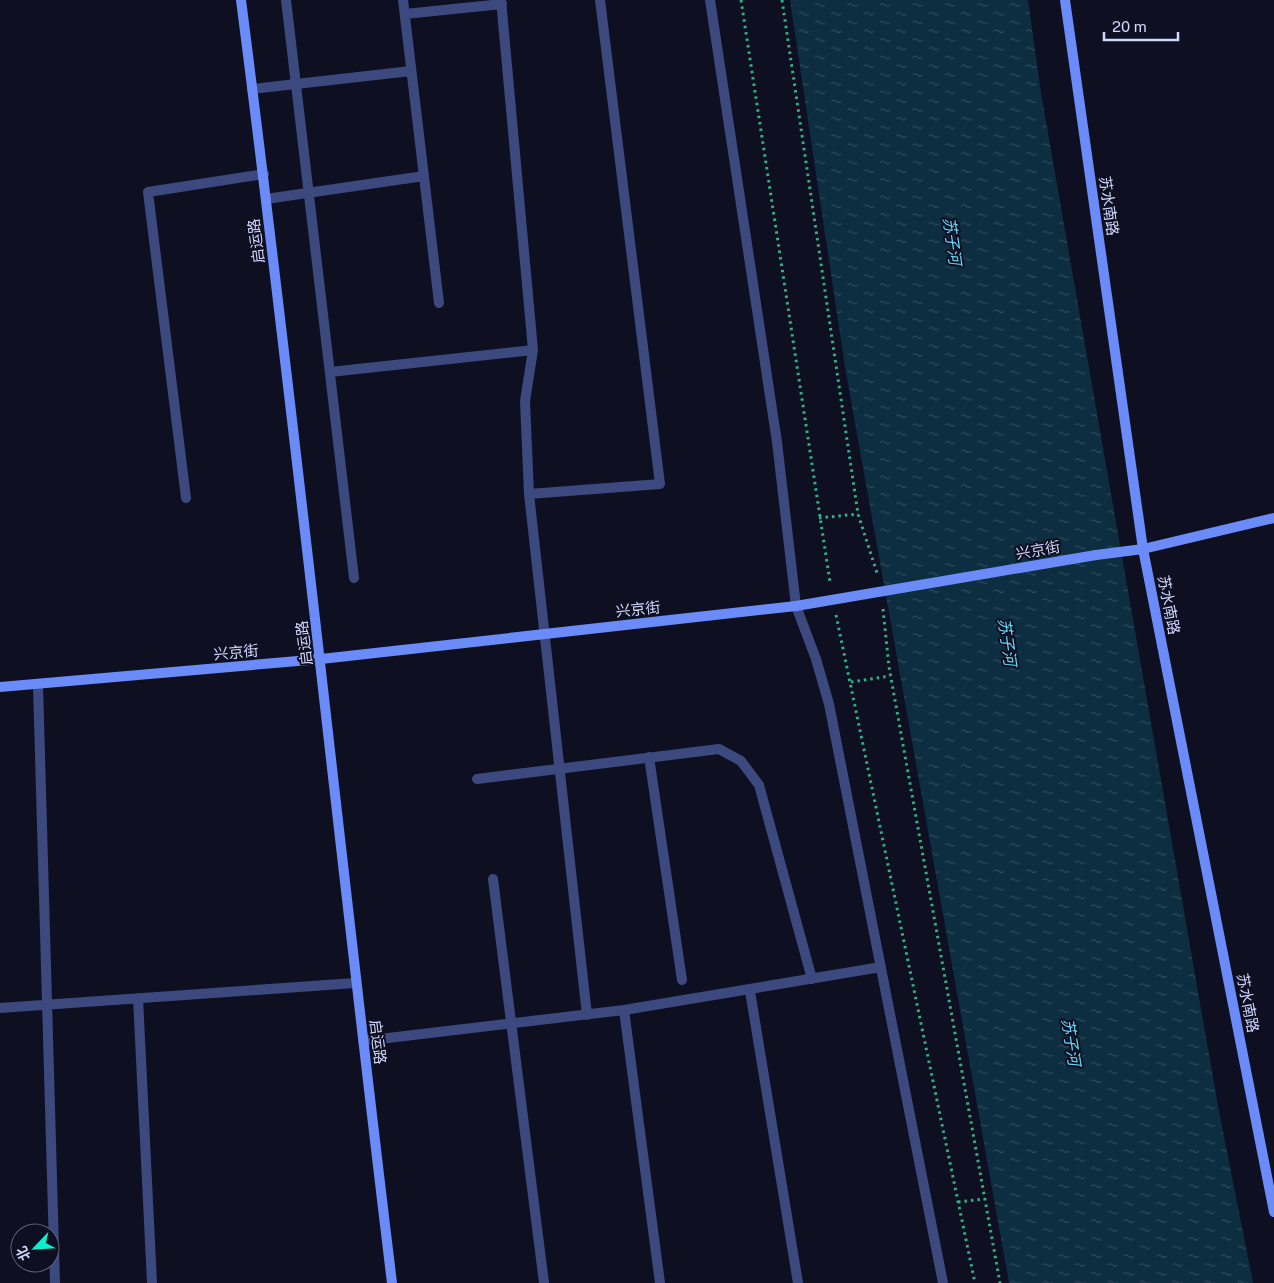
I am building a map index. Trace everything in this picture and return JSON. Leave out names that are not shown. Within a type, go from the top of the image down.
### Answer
[{"type":"street","name":"启运路","points":[[241,0],[264,174],[392,1283]]},
{"type":"street","points":[[286,0],[354,578]]},
{"type":"street","points":[[403,0],[439,303]]},
{"type":"street","points":[[529,494],[660,484],[600,0]]},
{"type":"street","points":[[710,0],[777,442],[796,606],[816,659],[829,704],[943,1283]]},
{"type":"street","name":"苏水南路","points":[[1065,0],[1143,549],[1274,1212]]},
{"type":"street","points":[[404,14],[502,2],[533,350],[525,401],[529,494],[587,1015]]},
{"type":"street","points":[[252,89],[411,71]]},
{"type":"street","points":[[186,498],[148,192],[264,174]]},
{"type":"street","points":[[266,199],[424,176]]},
{"type":"street","points":[[330,372],[533,350]]},
{"type":"street","name":"兴京街","points":[[0,687],[321,659],[796,606],[1096,555],[1143,549],[1274,518]]},
{"type":"street","points":[[38,685],[54,1283]]},
{"type":"street","points":[[477,778],[719,749],[741,762],[760,785],[812,979]]},
{"type":"street","points":[[649,757],[682,980]]},
{"type":"street","points":[[493,879],[544,1283]]},
{"type":"street","points":[[363,1041],[624,1010],[750,991],[881,967]]},
{"type":"street","points":[[0,1008],[356,982]]},
{"type":"street","points":[[750,991],[798,1283]]},
{"type":"street","points":[[138,998],[152,1283]]},
{"type":"street","points":[[624,1010],[660,1283]]},
{"type":"path","points":[[740,0],[819,518],[858,514]]},
{"type":"path","points":[[782,0],[858,514],[875,563],[878,582]]},
{"type":"path","points":[[882,600],[890,676],[1000,1283]]},
{"type":"path","points":[[849,674],[975,1283]]},
{"type":"path","points":[[851,682],[890,676]]},
{"type":"path","points":[[958,1202],[985,1199]]},
{"type":"water","name":"苏子河","points":[[790,0],[1028,0],[1041,93],[1218,1106],[1253,1283],[1009,1283],[845,367]]}]
